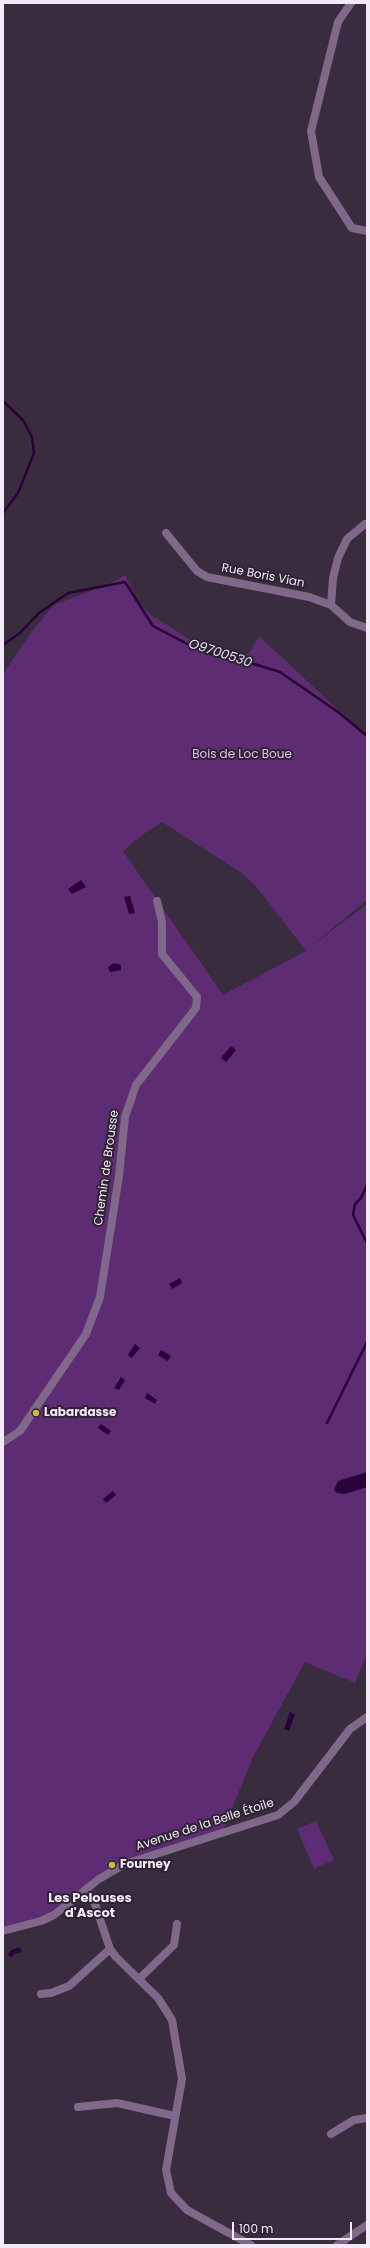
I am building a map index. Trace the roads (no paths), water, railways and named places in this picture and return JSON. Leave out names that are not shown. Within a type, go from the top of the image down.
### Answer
[{"type":"street","points":[[351,3],[338,22],[311,131],[319,177],[352,228],[367,231]]},
{"type":"street","points":[[331,605],[333,578],[338,558],[347,539],[365,524]]},
{"type":"street","name":"Rue Boris Vian","points":[[166,533],[197,571],[207,577],[309,597],[331,605],[350,622],[367,628]]},
{"type":"street","name":"Chemin de Brousse","points":[[3,1442],[20,1431],[86,1334],[100,1297],[119,1176],[125,1117],[131,1098],[136,1085],[196,1008],[197,997],[162,954],[162,922],[157,901]]},
{"type":"street","name":"Avenue de la Belle Étoile","points":[[3,1931],[48,1918],[65,1908],[85,1890],[108,1873],[132,1861],[278,1815],[294,1802],[350,1729],[367,1717]]},
{"type":"street","points":[[85,1890],[93,1898],[110,1949],[116,1957],[140,1979],[163,2004],[174,2030],[182,2079],[166,2170],[171,2193],[187,2210],[251,2245]]},
{"type":"street","points":[[140,1979],[174,1945],[177,1924]]},
{"type":"street","points":[[40,1994],[51,1993],[69,1986],[110,1949]]},
{"type":"street","points":[[78,2107],[117,2103],[175,2116]]},
{"type":"street","points":[[331,2134],[354,2120],[367,2118]]},
{"type":"street","points":[[337,2245],[367,2225]]},
{"type":"waterway","name":"O9700530","points":[[3,401],[23,420],[32,437],[34,453],[18,493],[3,513]]},
{"type":"waterway","name":"O9700530","points":[[3,645],[20,633],[39,613],[68,593],[125,582],[153,626],[199,650],[226,659],[254,664],[280,672],[338,712],[367,736]]},
{"type":"waterway","name":"O9700530","points":[[367,1185],[361,1198],[355,1204],[353,1215],[367,1243]]},
{"type":"waterway","name":"O9700530","points":[[327,1423],[367,1342]]},
{"type":"place","name":"Labardasse","points":[[36,1413]]},
{"type":"place","name":"Fourney","points":[[112,1865]]},
{"type":"district","name":"Les Pelouses d'Ascot","points":[[90,1906]]},
{"type":"park label","name":"Bois de Loc Boue","points":[[242,755]]}]
